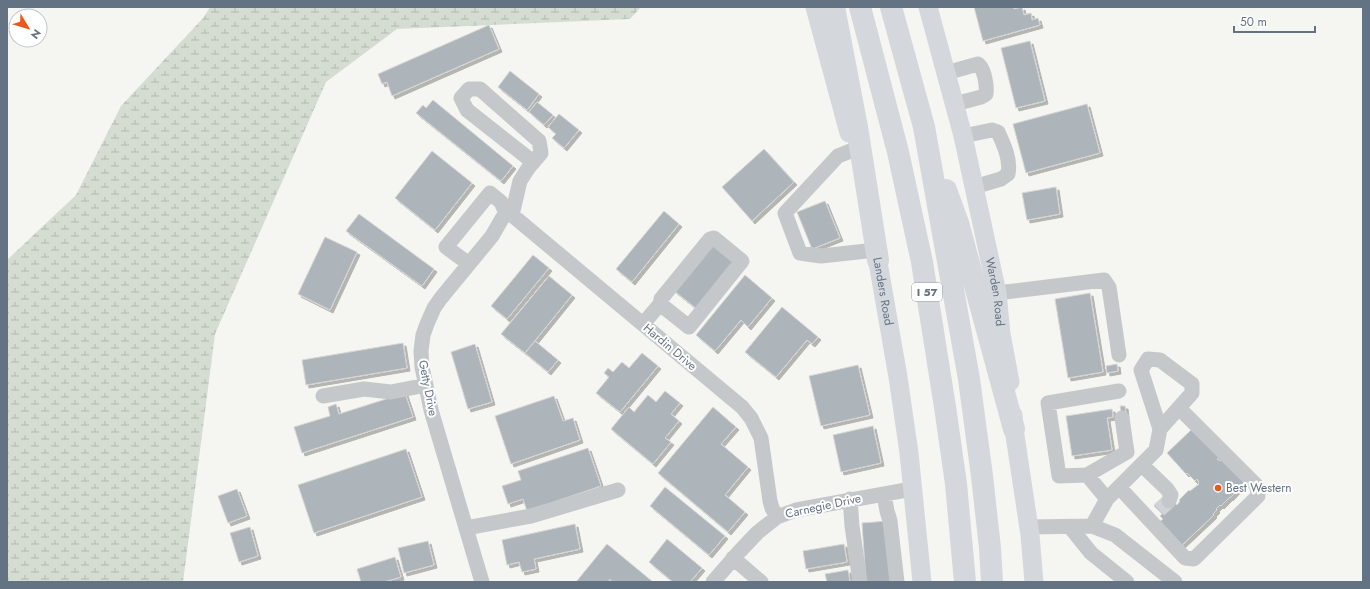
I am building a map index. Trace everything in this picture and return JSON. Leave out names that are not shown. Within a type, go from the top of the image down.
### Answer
[{"type":"highway","points":[[834,7],[857,127],[877,255]]},
{"type":"highway","name":"I 57","points":[[860,7],[898,152],[922,262],[954,468],[965,582]]},
{"type":"highway","name":"I 57","points":[[891,7],[924,127],[969,379],[983,483],[992,582]]},
{"type":"highway","points":[[924,127],[958,223],[1014,429]]},
{"type":"main road","name":"Landers Road","points":[[815,7],[853,150],[877,255],[898,377],[909,453],[922,582]]},
{"type":"main road","name":"Warden Road","points":[[928,7],[963,136],[997,293],[1001,334],[1008,371],[1014,429],[1029,527],[1034,582]]},
{"type":"main road","points":[[919,551],[928,582]]},
{"type":"street","points":[[946,73],[978,64],[981,66],[984,74],[986,94],[981,98],[954,104]]},
{"type":"street","points":[[510,215],[520,181],[541,153],[539,141],[480,89],[469,89],[461,98],[467,110],[533,162]]},
{"type":"street","points":[[963,136],[992,130],[998,132],[1004,146],[1009,168],[1008,174],[1001,179],[974,186]]},
{"type":"street","points":[[853,150],[838,156],[786,213],[800,253],[822,256],[877,255]]},
{"type":"street","name":"Hardin Drive","points":[[469,264],[446,247],[490,193],[501,202],[510,215],[742,407],[751,418],[761,438],[770,501],[777,517]]},
{"type":"street","name":"Getty Drive","points":[[482,582],[431,410],[422,367],[421,351],[423,335],[434,308],[492,236],[503,217],[510,215]]},
{"type":"street","points":[[643,324],[660,304],[661,299],[710,239],[714,238],[742,261],[689,327],[660,304]]},
{"type":"street","points":[[997,293],[1104,280],[1109,287],[1119,355]]},
{"type":"street","points":[[1092,526],[1107,499],[1156,450],[1160,429],[1141,370],[1148,359],[1160,360],[1192,384],[1192,393],[1160,429]]},
{"type":"street","points":[[324,396],[364,389],[392,392],[426,385]]},
{"type":"street","points":[[1119,391],[1048,403],[1059,476],[1087,475],[1127,452],[1122,418]]},
{"type":"street","points":[[1119,487],[1159,510],[1185,558],[1194,559],[1258,496],[1257,486],[1179,408]]},
{"type":"street","points":[[1142,465],[1167,489],[1171,495],[1159,510]]},
{"type":"street","points":[[1087,475],[1107,499]]},
{"type":"street","name":"Carnegie Drive","points":[[713,582],[757,533],[777,517],[796,510],[850,499],[912,489]]},
{"type":"street","points":[[466,528],[531,516],[618,490]]},
{"type":"street","points":[[884,494],[890,521],[897,582]]},
{"type":"street","points":[[850,499],[852,526],[860,582]]},
{"type":"street","points":[[1029,527],[1092,526],[1115,535],[1175,582]]},
{"type":"street","points":[[1070,527],[1091,553],[1127,582]]},
{"type":"street","points":[[734,558],[761,582]]},
{"type":"green space","points":[[210,7],[641,7],[630,19],[397,29],[326,82],[215,334],[183,582],[7,582],[7,260],[76,195],[121,106],[204,17]]},
{"type":"building","points":[[974,7],[1014,7],[1014,9],[1022,7],[1024,15],[1031,13],[1032,20],[1038,18],[1040,25],[983,41]]},
{"type":"building","points":[[489,25],[499,49],[392,96],[387,82],[382,84],[378,74]]},
{"type":"building","points":[[1030,41],[1045,101],[1016,108],[1001,48]]},
{"type":"building","points":[[510,71],[539,94],[527,110],[498,87]]},
{"type":"building","points":[[433,100],[513,166],[501,181],[416,113],[423,105],[426,108]]},
{"type":"building","points":[[537,102],[553,115],[544,125],[529,112]]},
{"type":"building","points":[[1087,104],[1100,153],[1026,173],[1013,124]]},
{"type":"building","points":[[559,114],[579,130],[564,148],[552,138],[556,134],[548,127]]},
{"type":"building","points":[[764,149],[794,182],[752,221],[722,187]]},
{"type":"building","points":[[432,151],[472,183],[435,230],[395,198]]},
{"type":"building","points":[[1056,187],[1060,214],[1027,220],[1022,193]]},
{"type":"building","points":[[825,201],[840,238],[812,249],[797,212]]},
{"type":"building","points":[[664,211],[679,224],[632,282],[616,269]]},
{"type":"building","points":[[359,214],[434,269],[422,286],[346,231]]},
{"type":"building","points":[[325,237],[357,252],[330,310],[298,294]]},
{"type":"building","points":[[713,242],[736,261],[697,309],[673,290]]},
{"type":"building","points":[[533,255],[549,268],[507,319],[491,306]]},
{"type":"building","points":[[745,275],[772,298],[748,327],[741,320],[715,351],[696,335]]},
{"type":"building","points":[[549,276],[572,295],[525,353],[501,334]]},
{"type":"building","points":[[1090,293],[1103,372],[1068,378],[1055,299]]},
{"type":"building","points":[[782,307],[818,337],[812,344],[807,340],[776,377],[745,352]]},
{"type":"building","points":[[535,341],[558,360],[548,372],[525,353]]},
{"type":"building","points":[[403,343],[407,368],[306,385],[302,360]]},
{"type":"building","points":[[475,344],[492,402],[468,409],[451,352]]},
{"type":"building","points":[[642,353],[658,366],[620,412],[596,393],[609,377],[604,373],[608,368],[613,372],[622,362],[629,368]]},
{"type":"building","points":[[1117,364],[1118,371],[1107,373],[1106,366]]},
{"type":"building","points":[[858,365],[870,415],[821,426],[809,376]]},
{"type":"building","points":[[665,391],[680,403],[671,414],[679,421],[665,438],[671,442],[653,464],[611,429],[629,407],[634,412],[648,395],[656,402]]},
{"type":"building","points":[[405,393],[413,417],[302,453],[294,427],[330,416],[328,407],[336,404],[339,414]]},
{"type":"building","points":[[554,396],[563,421],[573,418],[580,440],[511,464],[495,416]]},
{"type":"building","points":[[1120,406],[1125,406],[1126,415],[1122,416]]},
{"type":"building","points":[[713,407],[736,427],[721,444],[748,467],[725,495],[745,512],[728,532],[658,473]]},
{"type":"building","points":[[1112,409],[1113,417],[1107,418],[1112,450],[1072,456],[1066,416]]},
{"type":"building","points":[[873,426],[881,463],[841,472],[833,435]]},
{"type":"building","name":"Best Western","points":[[1191,430],[1219,457],[1217,459],[1220,461],[1221,460],[1244,483],[1230,498],[1216,509],[1217,510],[1213,514],[1214,515],[1181,546],[1158,523],[1163,519],[1160,516],[1162,514],[1154,506],[1164,496],[1177,505],[1180,501],[1179,500],[1189,490],[1190,491],[1199,484],[1197,479],[1195,481],[1187,473],[1186,474],[1167,453]]},
{"type":"building","points":[[588,448],[601,486],[527,511],[523,499],[508,504],[502,486],[521,480],[518,471]]},
{"type":"building","points":[[406,449],[422,497],[314,533],[298,485]]},
{"type":"building","points":[[665,487],[725,536],[709,555],[650,506]]},
{"type":"building","points":[[237,489],[247,516],[228,523],[218,496]]},
{"type":"building","points":[[887,521],[891,582],[866,582],[862,523]]},
{"type":"building","points":[[575,524],[580,549],[534,559],[536,569],[522,572],[519,562],[507,565],[502,540]]},
{"type":"building","points":[[250,527],[258,556],[239,562],[230,533]]},
{"type":"building","points":[[667,539],[702,568],[690,582],[673,582],[649,562]]},
{"type":"building","points":[[428,541],[434,565],[404,573],[398,548]]},
{"type":"building","points":[[607,544],[653,582],[613,582],[610,579],[608,582],[576,582]]},
{"type":"building","points":[[844,544],[847,562],[806,569],[803,551]]},
{"type":"building","points":[[395,557],[401,577],[384,582],[361,582],[357,569]]},
{"type":"building","points":[[848,570],[850,582],[827,582],[825,574]]},
{"type":"tunnel","points":[[1159,510],[1169,501]]},
{"type":"place","name":"Best Western","points":[[1218,488]]}]
